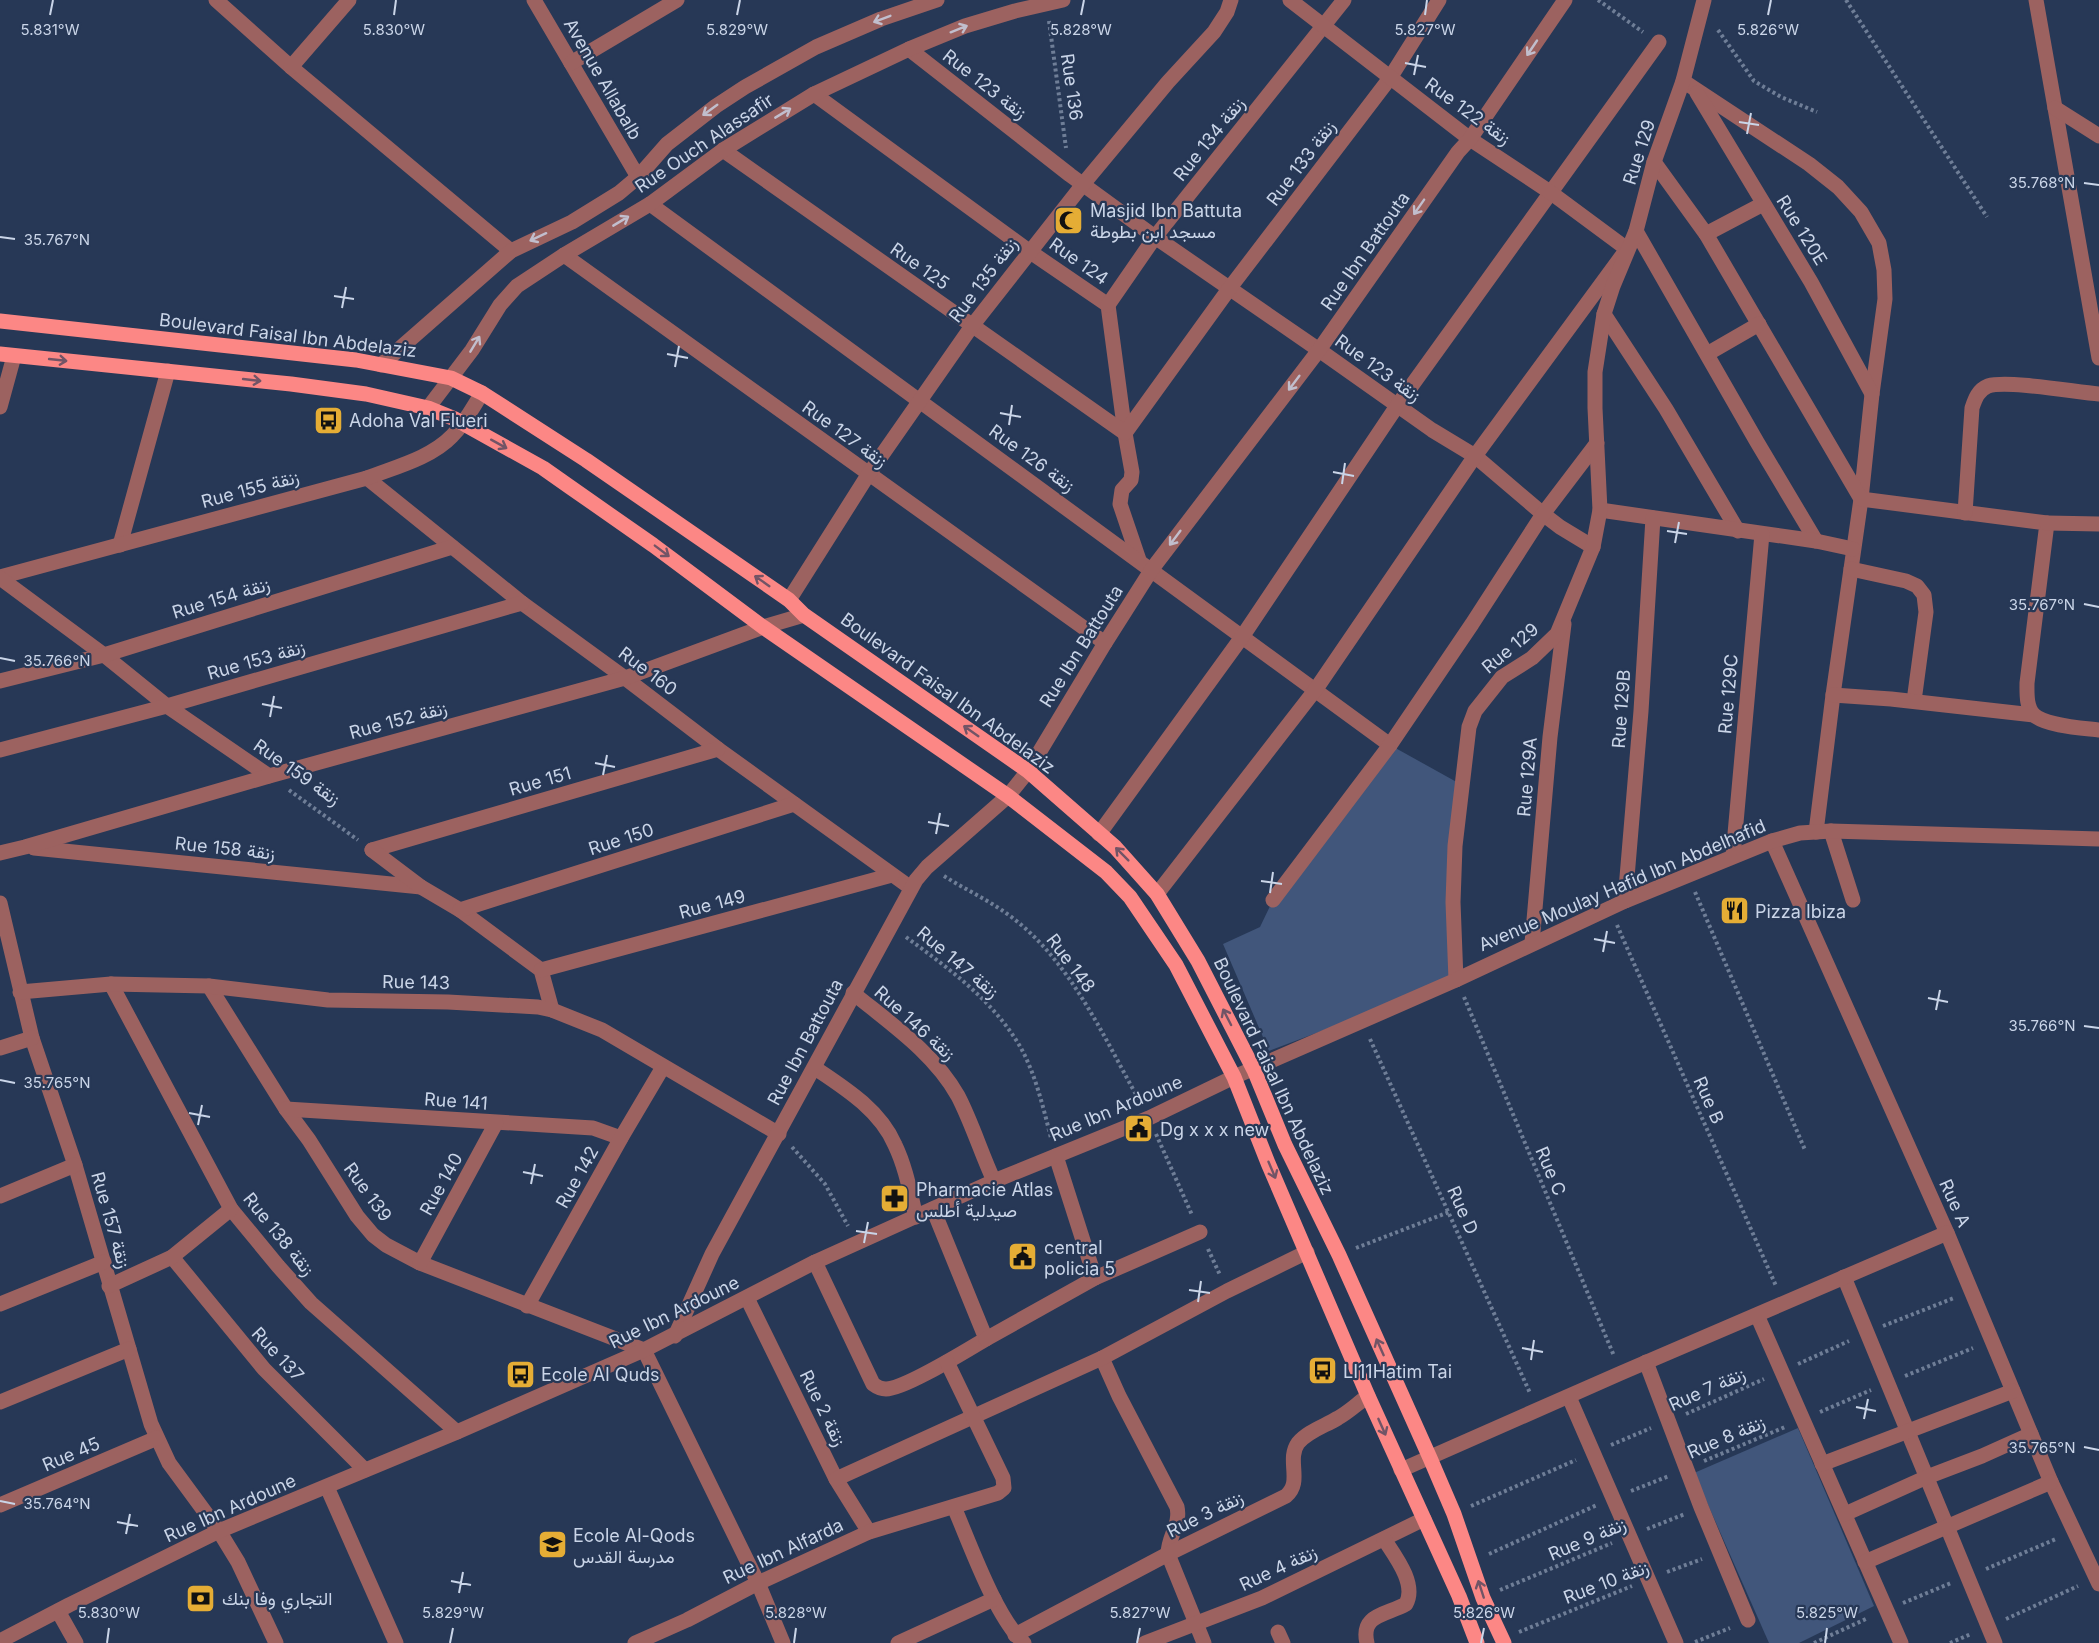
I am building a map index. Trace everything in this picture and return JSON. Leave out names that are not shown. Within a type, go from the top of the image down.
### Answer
[{"type":"main road","name":"Boulevard Faisal Ibn Abdelaziz","points":[[0,321],[356,360],[451,378],[482,393],[586,460],[789,600],[804,615],[1028,771],[1131,863],[1157,894],[1198,961],[1254,1070],[1285,1145],[1339,1255],[1454,1514],[1483,1598],[1503,1641]]},
{"type":"main road","name":"Boulevard Faisal Ibn Abdelaziz","points":[[7,355],[366,394],[429,408],[552,474],[654,545],[763,627],[1008,796],[1106,872],[1130,897],[1176,965],[1234,1077],[1268,1163],[1368,1396],[1477,1643]]},
{"type":"street","points":[[216,0],[291,67],[511,251]]},
{"type":"street","points":[[291,67],[349,0]]},
{"type":"street","name":"Avenue Allabalb","points":[[534,0],[638,177]]},
{"type":"street","points":[[571,63],[676,0]]},
{"type":"street","name":"Rue Ouch Alassafir","points":[[381,365],[511,251],[572,222],[619,193],[638,177],[667,144],[716,106],[816,47],[937,0]]},
{"type":"street","name":"Rue Ouch Alassafir","points":[[429,408],[472,350],[497,310],[517,286],[564,255],[651,204],[723,150],[814,94],[909,49],[965,26],[1063,0]]},
{"type":"street","name":"Rue 135 زنقة","points":[[789,600],[868,475],[972,326],[1029,250],[1084,183],[1168,82],[1214,32],[1227,12],[1231,0]]},
{"type":"street","name":"Rue 122 زنقة","points":[[1290,0],[1470,139],[1550,192],[1627,249]]},
{"type":"street","name":"Rue 134 زنقة","points":[[1108,305],[1155,237],[1344,0]]},
{"type":"street","name":"Rue 133 زنقة","points":[[1125,433],[1229,289],[1390,78],[1439,0]]},
{"type":"street","name":"Rue Ibn Battouta","points":[[675,1335],[712,1254],[912,888],[927,867],[1008,796],[1028,771],[1105,643],[1145,564],[1319,350],[1458,152],[1470,139],[1565,0]]},
{"type":"street","points":[[2036,0],[2099,358]]},
{"type":"street","name":"Rue 129","points":[[1456,980],[1453,902],[1455,846],[1469,727],[1475,711],[1502,677],[1532,658],[1557,634],[1593,547],[1600,510],[1595,408],[1596,372],[1604,314],[1627,249],[1636,231],[1654,162],[1689,85],[1703,4]]},
{"type":"street","points":[[1099,834],[1242,637],[1397,406],[1659,42]]},
{"type":"street","name":"Rue 123 زنقة","points":[[909,49],[1070,175],[1155,237],[1432,430],[1475,456],[1543,514],[1593,547]]},
{"type":"street","points":[[1689,85],[1809,164],[1838,187],[1861,212],[1879,243],[1884,270],[1885,299],[1861,499],[1833,695],[1824,832],[1853,900]]},
{"type":"street","name":"Rue 120E","points":[[1689,85],[1811,282],[1872,394]]},
{"type":"street","name":"Rue 124","points":[[814,94],[1108,305],[1132,476],[1122,490],[1120,504],[1145,564]]},
{"type":"street","points":[[2055,108],[2099,136]]},
{"type":"street","name":"Rue 125","points":[[723,150],[1125,433]]},
{"type":"street","points":[[1654,162],[1706,234],[1861,499]]},
{"type":"street","name":"Rue 126 زنقة","points":[[651,204],[1390,745]]},
{"type":"street","points":[[1706,234],[1763,204]]},
{"type":"street","points":[[1636,231],[1816,541]]},
{"type":"street","points":[[1157,894],[1316,689],[1475,456],[1627,249]]},
{"type":"street","name":"Rue 127 زنقة","points":[[564,255],[1105,643]]},
{"type":"street","points":[[1604,314],[1666,409],[1738,531]]},
{"type":"street","points":[[1707,354],[1759,324]]},
{"type":"street","points":[[0,407],[10,376],[7,355]]},
{"type":"street","points":[[120,544],[168,371]]},
{"type":"street","points":[[1965,513],[1972,408],[1976,397],[1982,390],[1988,386],[2014,385],[2099,394]]},
{"type":"street","name":"Rue 155 زنقة","points":[[0,578],[367,478],[416,459],[450,438],[482,393]]},
{"type":"street","points":[[1273,900],[1390,745],[1543,514],[1598,443]]},
{"type":"street","name":"Rue 160","points":[[367,478],[522,603],[718,749],[912,888]]},
{"type":"street","points":[[1861,499],[2048,523],[2099,524]]},
{"type":"street","points":[[1600,510],[1816,541],[1853,549]]},
{"type":"street","name":"Rue 129B","points":[[1625,902],[1641,711],[1653,518]]},
{"type":"street","points":[[2034,715],[2028,704],[2027,683],[2048,523]]},
{"type":"street","name":"Rue 129C","points":[[1734,856],[1762,534]]},
{"type":"street","name":"Rue 154 زنقة","points":[[0,681],[104,655],[452,547]]},
{"type":"street","points":[[1851,568],[1906,581],[1917,586],[1924,595],[1926,612],[1914,701]]},
{"type":"street","name":"Rue 159 زنقة","points":[[0,578],[104,655],[167,706],[268,776]]},
{"type":"street","name":"Rue 153 زنقة","points":[[0,750],[167,706],[522,603]]},
{"type":"street","name":"Rue 152 زنقة","points":[[0,853],[268,776],[625,678],[763,627],[804,615]]},
{"type":"street","name":"Rue 129A","points":[[1532,943],[1550,737],[1565,616]]},
{"type":"street","points":[[1833,695],[1914,701],[2034,715],[2052,723],[2099,730]]},
{"type":"street","name":"Rue 151","points":[[372,850],[718,749]]},
{"type":"street","name":"Rue 150","points":[[460,910],[794,804]]},
{"type":"street","name":"Avenue Moulay Hafid Ibn Abdelhafid","points":[[1254,1070],[1687,874],[1772,841],[1800,833],[2099,839]]},
{"type":"street","name":"Rue A","points":[[1772,841],[1947,1233],[2051,1482],[2098,1581]]},
{"type":"street","name":"Rue 158 زنقة","points":[[25,847],[421,887]]},
{"type":"street","points":[[372,850],[421,887],[460,910],[541,970],[552,1010]]},
{"type":"street","name":"Rue 149","points":[[541,970],[892,875]]},
{"type":"street","name":"Rue 157 زنقة","points":[[0,903],[32,1038],[75,1165],[109,1286],[157,1438],[169,1463],[219,1531],[254,1594],[276,1643]]},
{"type":"street","name":"Rue 143","points":[[20,992],[111,984],[209,986],[328,1000],[489,1004],[552,1010],[602,1030],[779,1134]]},
{"type":"street","name":"Rue 138 زنقة","points":[[111,984],[231,1209],[311,1303],[457,1432]]},
{"type":"street","name":"Rue 139","points":[[209,986],[286,1109],[309,1140],[357,1216],[373,1235],[386,1245],[420,1263],[644,1350]]},
{"type":"street","name":"Rue 146 زنقة","points":[[853,993],[913,1042],[947,1079],[958,1097],[994,1181]]},
{"type":"street","points":[[0,1048],[32,1038]]},
{"type":"street","name":"Rue 142","points":[[527,1306],[663,1067]]},
{"type":"street","points":[[815,1068],[864,1104],[894,1142],[903,1164],[916,1216]]},
{"type":"street","name":"Rue Ibn Ardoune","points":[[0,1641],[219,1531],[457,1432],[644,1350],[815,1262],[994,1181],[1149,1118],[1234,1077],[1254,1070]]},
{"type":"street","name":"Rue 141","points":[[286,1109],[593,1128],[621,1138]]},
{"type":"street","name":"Rue 140","points":[[420,1263],[496,1123]]},
{"type":"street","points":[[1056,1156],[1095,1278]]},
{"type":"street","points":[[0,1196],[75,1165]]},
{"type":"street","points":[[109,1286],[172,1257],[231,1209]]},
{"type":"street","points":[[933,1209],[986,1339]]},
{"type":"street","points":[[815,1262],[866,1370],[877,1387],[893,1388],[947,1362],[1095,1278],[1200,1232]]},
{"type":"street","points":[[1401,1470],[1947,1233]]},
{"type":"street","points":[[836,1479],[1101,1358],[1227,1291],[1307,1252]]},
{"type":"street","name":"Rue 137","points":[[172,1257],[264,1369],[365,1470]]},
{"type":"street","points":[[0,1304],[104,1262]]},
{"type":"street","points":[[1844,1277],[1995,1643]]},
{"type":"street","name":"Rue 2 زنقة","points":[[747,1298],[836,1479],[869,1532]]},
{"type":"street","points":[[1757,1316],[1901,1643]]},
{"type":"street","points":[[0,1402],[129,1349]]},
{"type":"street","points":[[644,1350],[759,1582],[783,1643]]},
{"type":"street","points":[[1101,1358],[1177,1507],[1178,1522],[1169,1540],[1168,1554],[1204,1643]]},
{"type":"street","points":[[947,1362],[975,1417]]},
{"type":"street","points":[[1646,1362],[1701,1507],[1748,1620]]},
{"type":"street","points":[[1822,1464],[2013,1391]]},
{"type":"street","name":"Rue 3 زنقة","points":[[1020,1639],[1168,1554],[1286,1496],[1293,1487],[1293,1457],[1298,1444],[1312,1432],[1341,1417],[1368,1396]]},
{"type":"street","points":[[1569,1397],[1676,1643]]},
{"type":"street","name":"Rue Ibn Alfarda","points":[[635,1643],[687,1620],[759,1582],[869,1532],[998,1493],[1004,1488],[1003,1478],[975,1417]]},
{"type":"street","points":[[1845,1514],[2031,1434]]},
{"type":"street","name":"Rue 45","points":[[0,1505],[157,1438]]},
{"type":"street","points":[[1865,1562],[2051,1482]]},
{"type":"street","points":[[327,1487],[396,1643]]},
{"type":"street","points":[[954,1507],[994,1599],[1020,1639]]},
{"type":"street","name":"Rue 4 زنقة","points":[[1145,1643],[1262,1598],[1424,1519]]},
{"type":"street","points":[[1367,1643],[1365,1630],[1368,1623],[1406,1604],[1410,1592],[1400,1564],[1384,1539]]},
{"type":"street","points":[[898,1643],[994,1599]]},
{"type":"street","points":[[58,1611],[76,1643]]},
{"type":"path","points":[[1598,0],[1659,42]]},
{"type":"path","points":[[1846,0],[1987,217]]},
{"type":"path","name":"Rue 136","points":[[1046,3],[1070,175]]},
{"type":"path","points":[[1703,4],[1729,48],[1754,81],[1781,97],[1816,112]]},
{"type":"path","name":"Rue 159 زنقة","points":[[268,776],[372,850]]},
{"type":"path","name":"Rue 148","points":[[927,867],[1004,911],[1034,936],[1057,962],[1084,1003],[1149,1118],[1227,1291]]},
{"type":"path","points":[[1687,874],[1805,1150]]},
{"type":"path","name":"Rue B","points":[[1610,909],[1784,1303]]},
{"type":"path","name":"Rue 147 زنقة","points":[[891,926],[956,974],[991,1006],[1019,1044],[1033,1074],[1056,1156]]},
{"type":"path","name":"Rue C","points":[[1456,980],[1621,1373]]},
{"type":"path","name":"Rue D","points":[[1362,1021],[1538,1410]]},
{"type":"path","points":[[779,1134],[825,1184],[857,1243]]},
{"type":"path","points":[[1339,1255],[1449,1212]]},
{"type":"path","name":"Rue 7 زنقة","points":[[1454,1514],[1866,1333],[1972,1292]]},
{"type":"path","name":"Rue 8 زنقة","points":[[1472,1562],[1614,1498],[1992,1339]]},
{"type":"path","name":"Rue 9 زنقة","points":[[1483,1598],[1701,1507]]},
{"type":"path","points":[[1814,1643],[1886,1610],[2075,1532]]},
{"type":"path","name":"Rue 10 زنقة","points":[[1503,1641],[1720,1552]]},
{"type":"path","points":[[1950,1643],[2098,1581]]},
{"type":"path","points":[[1692,1643],[1748,1620]]},
{"type":"shaded area","points":[[1390,745],[1462,785],[1456,980],[1269,1051],[1223,944],[1260,927],[1273,900]]},
{"type":"shaded area","points":[[1798,1428],[1874,1606],[1799,1643],[1769,1643],[1694,1473]]},
{"type":"place","name":"Masjid Ibn Battuta مسجد ابن بطوطة","points":[[1069,220]]},
{"type":"place","name":"Adoha Val Flueri","points":[[328,420]]},
{"type":"place","name":"Pizza Ibiza","points":[[1734,911]]},
{"type":"place","name":"Dg x x x new","points":[[1139,1129]]},
{"type":"place","name":"Pharmacie Atlas صيدلية أطلس","points":[[895,1199]]},
{"type":"place","name":"central policia 5","points":[[1023,1257]]},
{"type":"place","name":"LI11Hatim Tai","points":[[1322,1371]]},
{"type":"place","name":"Ecole Al Quds","points":[[520,1374]]},
{"type":"place","name":"Ecole Al-Qods مدرسة القدس","points":[[552,1545]]},
{"type":"place","name":"التجاري وفا بنك","points":[[201,1598]]}]
